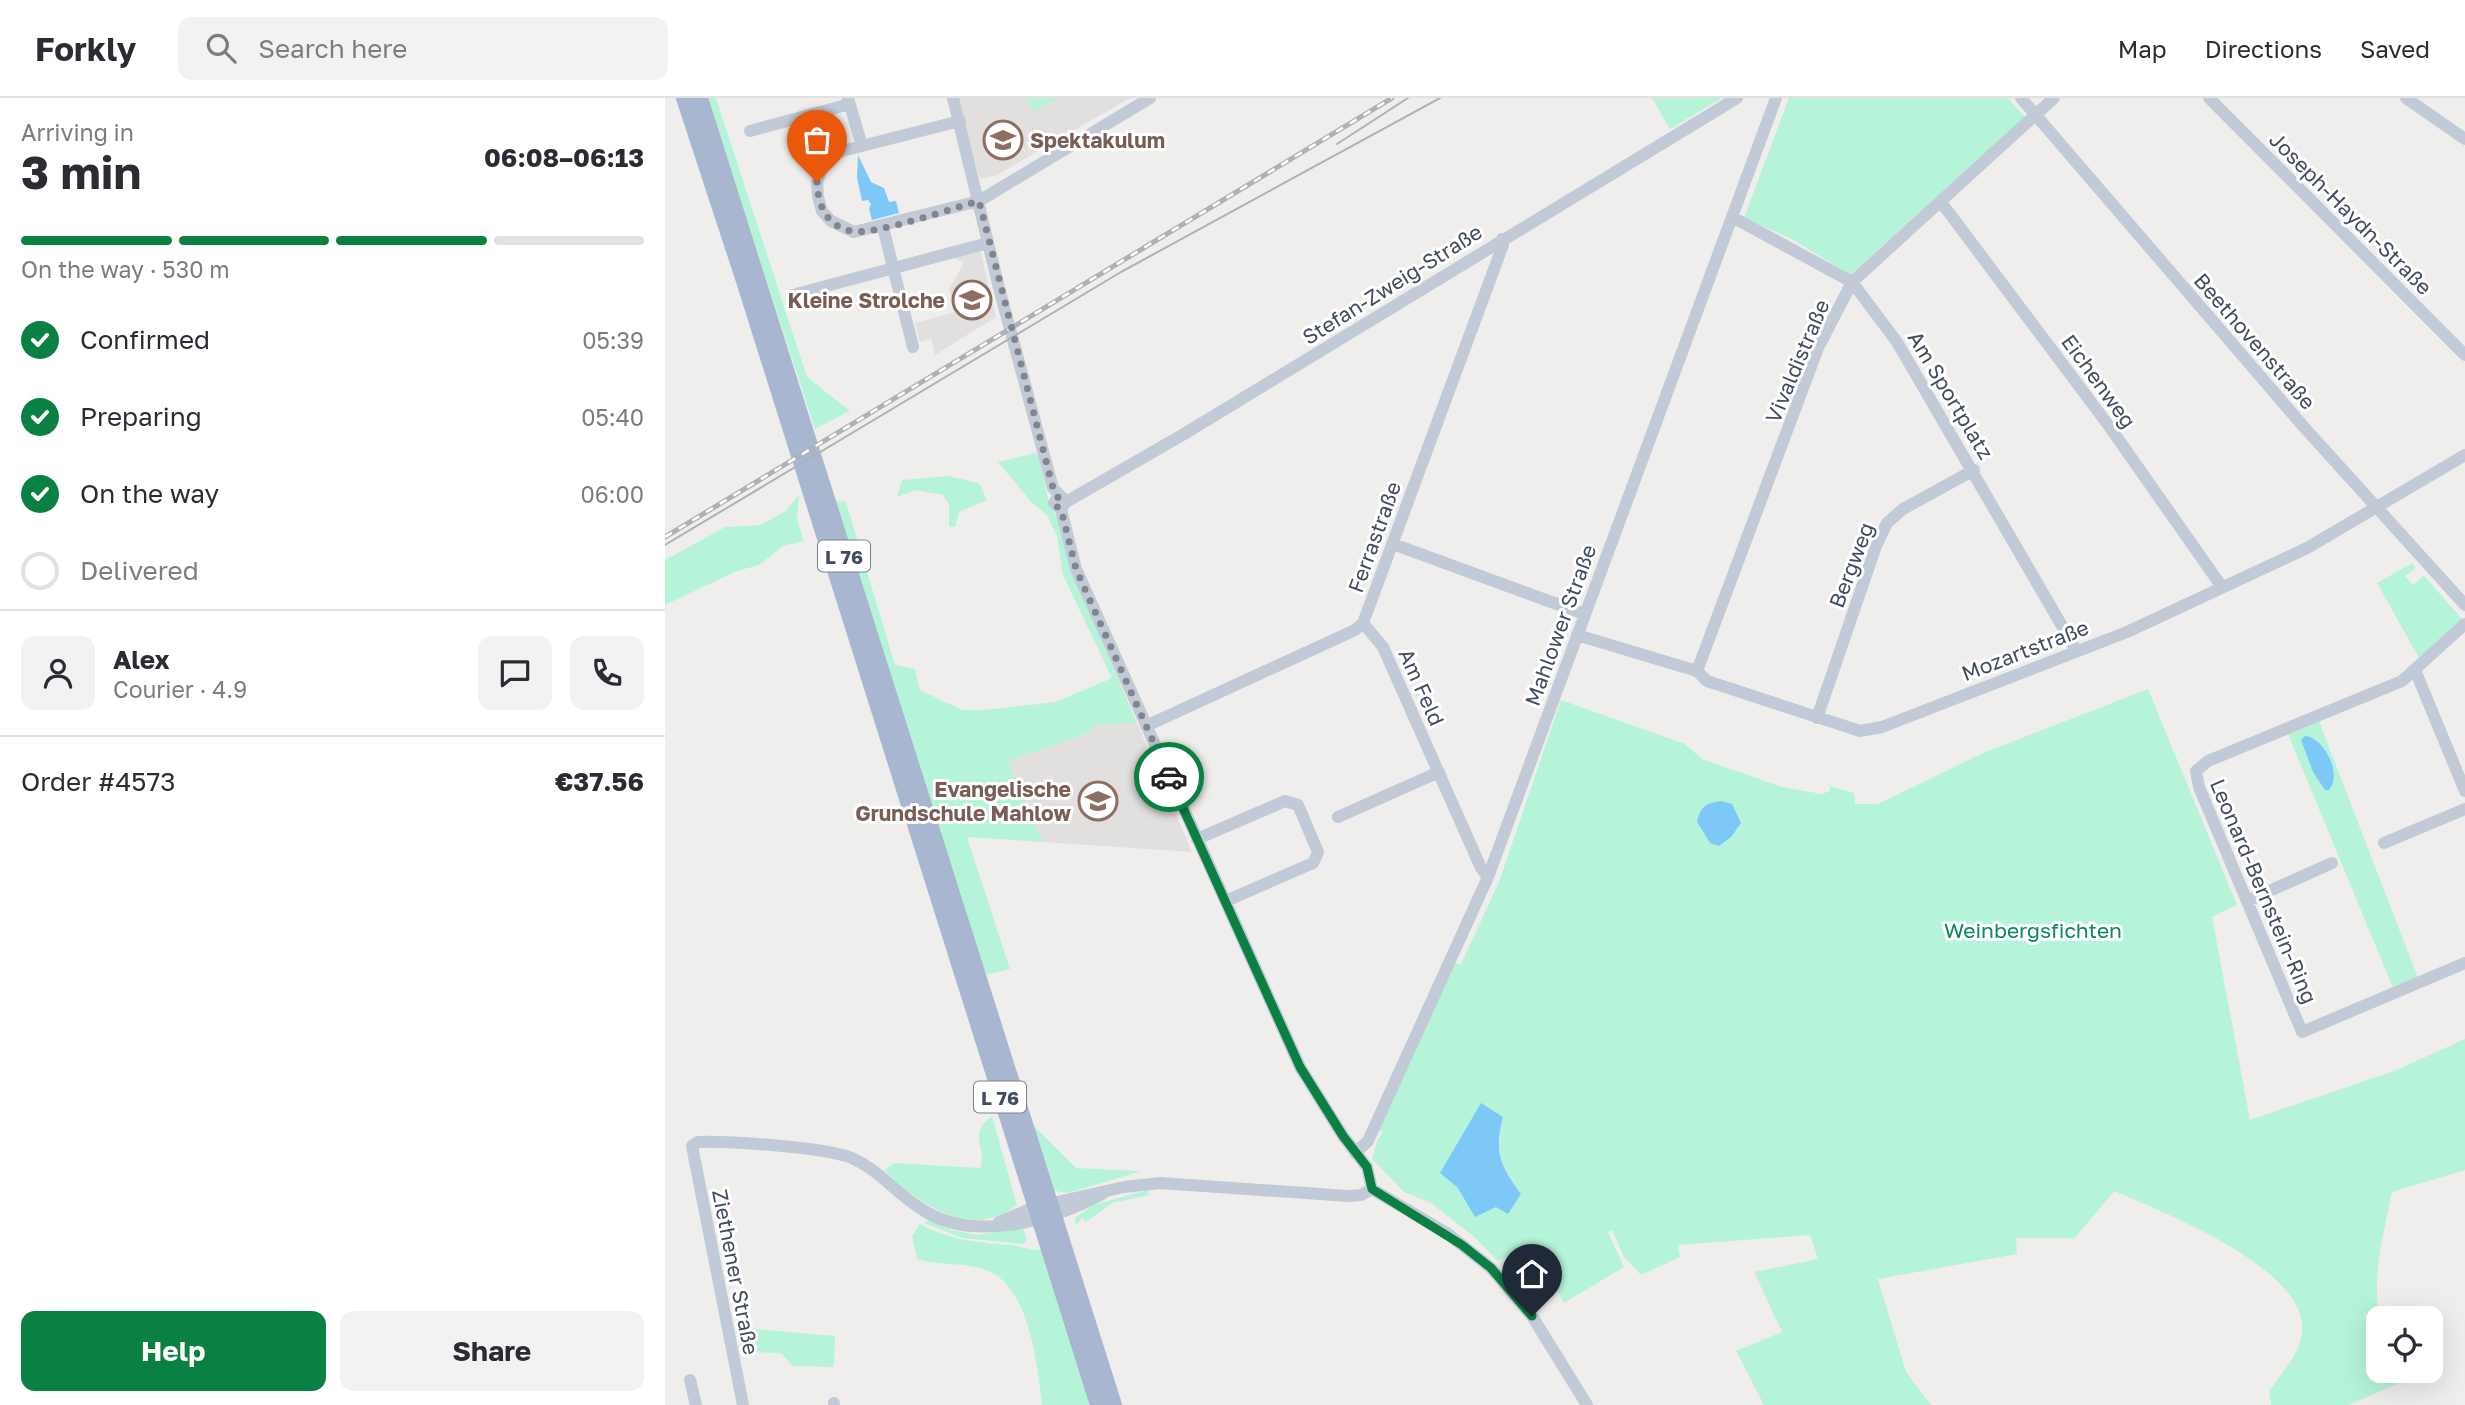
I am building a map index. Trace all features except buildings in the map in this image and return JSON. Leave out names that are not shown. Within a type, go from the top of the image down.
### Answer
[{"type":"main road","name":"L 76","points":[[684,98],[1045,1211],[1114,1405]]},
{"type":"main road","name":"L 76","points":[[700,98],[918,794],[1045,1211],[1098,1405]]},
{"type":"street","points":[[953,98],[988,243],[1053,488],[1062,502],[1076,569],[1300,1067],[1370,1173],[1372,1189]]},
{"type":"street","points":[[960,121],[838,152],[827,160],[817,182],[822,211],[841,228],[854,232],[883,227],[979,201],[1150,98]]},
{"type":"street","name":"Stefan-Zweig-Straße","points":[[1062,502],[1184,434],[1737,98]]},
{"type":"street","name":"Mahlower Straße","points":[[1355,1153],[1368,1141],[1488,877],[1734,218],[1776,98]]},
{"type":"street","name":"Beethovenstraße","points":[[2021,98],[2376,509],[2465,605]]},
{"type":"street","name":"Vivaldistraße","points":[[1697,671],[1818,348],[1851,282],[2054,98]]},
{"type":"street","name":"Joseph-Haydn-Straße","points":[[2209,98],[2465,355]]},
{"type":"street","points":[[2406,98],[2465,139]]},
{"type":"street","points":[[750,131],[849,101],[862,146]]},
{"type":"street","name":"Eichenweg","points":[[1941,202],[2109,426],[2222,587]]},
{"type":"street","name":"Am Sportplatz","points":[[1734,218],[1851,282],[1897,342],[1974,470],[2076,650]]},
{"type":"street","points":[[883,227],[913,347]]},
{"type":"street","name":"Ferrastraße","points":[[1359,626],[1393,544],[1503,245],[1502,239]]},
{"type":"street","points":[[796,294],[988,243]]},
{"type":"street","name":"Mozartstraße","points":[[1577,635],[1697,671],[1707,681],[1860,731],[1882,727],[2127,632],[2307,548],[2465,455]]},
{"type":"street","name":"Bergweg","points":[[1817,718],[1876,546],[1888,523],[1903,509],[1974,470]]},
{"type":"street","points":[[1393,544],[1584,614]]},
{"type":"street","name":"Leonard-Bernstein-Ring","points":[[2465,624],[2402,681],[2208,761],[2196,771],[2199,787],[2302,1032],[2465,963]]},
{"type":"street","points":[[1146,726],[1359,626]]},
{"type":"street","name":"Am Feld","points":[[1359,626],[1383,647],[1481,868],[1488,877]]},
{"type":"street","points":[[2415,670],[2465,791]]},
{"type":"street","points":[[1338,817],[1439,772]]},
{"type":"street","points":[[1197,839],[1285,801],[1298,805],[1318,852],[1313,863],[1226,901]]},
{"type":"street","points":[[2384,843],[2465,809]]},
{"type":"street","points":[[2246,901],[2332,863]]},
{"type":"street","name":"Ziethener Straße","points":[[743,1405],[692,1146],[698,1142],[710,1141],[848,1156],[876,1170],[918,1207],[937,1218],[973,1227],[1045,1211]]},
{"type":"street","points":[[1045,1211],[1102,1194],[1160,1183],[1347,1196],[1372,1189],[1448,1234],[1491,1268],[1532,1316],[1587,1405]]},
{"type":"street","points":[[690,1380],[696,1405]]},
{"type":"shaded area","name":"Spektakulum","points":[[955,98],[1130,98],[995,176],[980,179]]},
{"type":"shaded area","name":"Kleine Strolche","points":[[980,249],[996,317],[935,355],[931,339],[920,342],[915,323],[955,312],[949,289],[964,263],[952,257]]},
{"type":"shaded area","name":"Evangelische Grundschule Mahlow","points":[[1137,723],[1192,852],[1043,842],[1008,761],[1089,733],[1096,724]]},
{"type":"green space","points":[[707,98],[716,98],[807,377],[850,411],[815,429]]},
{"type":"green space","points":[[1026,98],[1058,98],[1034,112]]},
{"type":"green space","points":[[1652,98],[1722,98],[1670,129]]},
{"type":"green space","points":[[1789,98],[2008,98],[2025,117],[1850,275],[1792,239],[1744,218]]},
{"type":"green space","points":[[1035,453],[1039,456],[1050,507],[1057,515],[1070,567],[1137,723],[1096,724],[1089,733],[1008,761],[1043,842],[967,837],[1010,969],[986,975],[832,500],[846,502],[895,665],[915,669],[920,690],[962,710],[1056,702],[1112,678],[1063,575],[1057,536],[1047,515],[1032,503],[998,462]]},
{"type":"green space","points":[[948,476],[979,483],[987,500],[959,512],[955,527],[949,527],[949,504],[943,495],[915,490],[897,497],[902,480]]},
{"type":"green space","points":[[799,494],[797,519],[804,541],[783,546],[759,565],[737,571],[665,605],[665,560],[725,527],[760,525],[786,511]]},
{"type":"green space","points":[[2412,563],[2416,568],[2405,576],[2413,585],[2424,576],[2462,619],[2419,658],[2377,583]]},
{"type":"green space","name":"Weinbergsfichten","points":[[2148,689],[2237,905],[2212,917],[2250,1120],[2394,1071],[2465,1039],[2465,1170],[2392,1192],[2379,1256],[2378,1306],[2366,1306],[2366,1383],[2398,1383],[2349,1405],[2271,1405],[2269,1391],[2294,1356],[2302,1332],[2298,1309],[2282,1286],[2258,1265],[2228,1245],[2114,1191],[2075,1238],[2016,1238],[2017,1254],[1878,1279],[1906,1372],[1931,1405],[1764,1405],[1736,1351],[1782,1332],[1754,1272],[1818,1259],[1810,1235],[1678,1245],[1680,1257],[1641,1275],[1624,1257],[1612,1230],[1608,1232],[1624,1267],[1564,1303],[1532,1244],[1498,1261],[1472,1235],[1431,1203],[1404,1192],[1372,1159],[1377,1141],[1383,1132],[1379,1131],[1453,963],[1461,964],[1499,882],[1561,700],[1685,744],[1702,759],[1782,787],[1822,794],[1830,791],[1830,786],[1854,793],[1855,804],[1878,804],[1983,753]],"holes":[[[1721,801],[1710,843],[1697,822],[1698,817],[1702,809]],[[1481,1104],[1503,1117],[1499,1140],[1501,1158],[1508,1175],[1521,1194],[1466,1203],[1457,1187],[1441,1172]]]},
{"type":"green space","points":[[2317,716],[2418,978],[2393,988],[2286,729]]},
{"type":"green space","points":[[992,1116],[1017,1205],[999,1215],[981,1220],[946,1214],[913,1195],[884,1170],[894,1163],[980,1168],[980,1129]]},
{"type":"green space","points":[[1033,1125],[1076,1168],[1142,1171],[1068,1193],[1055,1191]]},
{"type":"green space","points":[[1148,1190],[1149,1195],[1112,1203],[1086,1222],[1082,1218],[1075,1226],[1075,1218],[1093,1205]]},
{"type":"green space","points":[[929,1220],[951,1230],[978,1235],[1023,1228],[1027,1240],[1024,1244],[963,1238],[924,1223]]},
{"type":"green space","points":[[920,1224],[964,1240],[1042,1249],[1090,1405],[1042,1405],[1029,1328],[1013,1292],[1001,1279],[986,1270],[917,1259],[912,1236]]},
{"type":"green space","points":[[735,1327],[835,1336],[834,1367],[793,1366],[781,1353],[742,1352]]},
{"type":"water","points":[[858,155],[871,182],[884,188],[889,202],[896,201],[899,213],[872,220],[869,209],[871,204],[868,200],[862,201],[857,178]]},
{"type":"water","points":[[2305,736],[2319,743],[2333,767],[2333,783],[2329,790],[2325,790],[2313,772],[2301,740]]},
{"type":"water","points":[[1721,801],[1732,804],[1741,823],[1731,837],[1719,846],[1710,843],[1697,822],[1705,807]]},
{"type":"water","points":[[1481,1103],[1503,1117],[1499,1140],[1501,1158],[1508,1175],[1521,1194],[1508,1214],[1496,1207],[1475,1217],[1457,1187],[1440,1173]]},
{"type":"tram line","points":[[1337,144],[1408,98]]},
{"type":"tram line","points":[[665,545],[1121,272],[1440,98]]},
{"type":"railway","points":[[665,537],[1392,98]]},
{"type":"way so far","points":[[817,182],[822,211],[841,228],[854,232],[883,227],[979,201],[999,288],[1053,488],[1058,497],[1054,500],[1054,505],[1061,509],[1076,569],[1169,777]]},
{"type":"place","name":"Spektakulum","points":[[1003,140]]},
{"type":"place","name":"Kleine Strolche","points":[[972,300]]},
{"type":"place","name":"Evangelische Grundschule Mahlow","points":[[1098,801]]},
{"type":"route","points":[[1169,777],[1300,1067],[1349,1145],[1367,1167],[1373,1182],[1372,1189],[1448,1234],[1491,1268],[1532,1316]]}]
